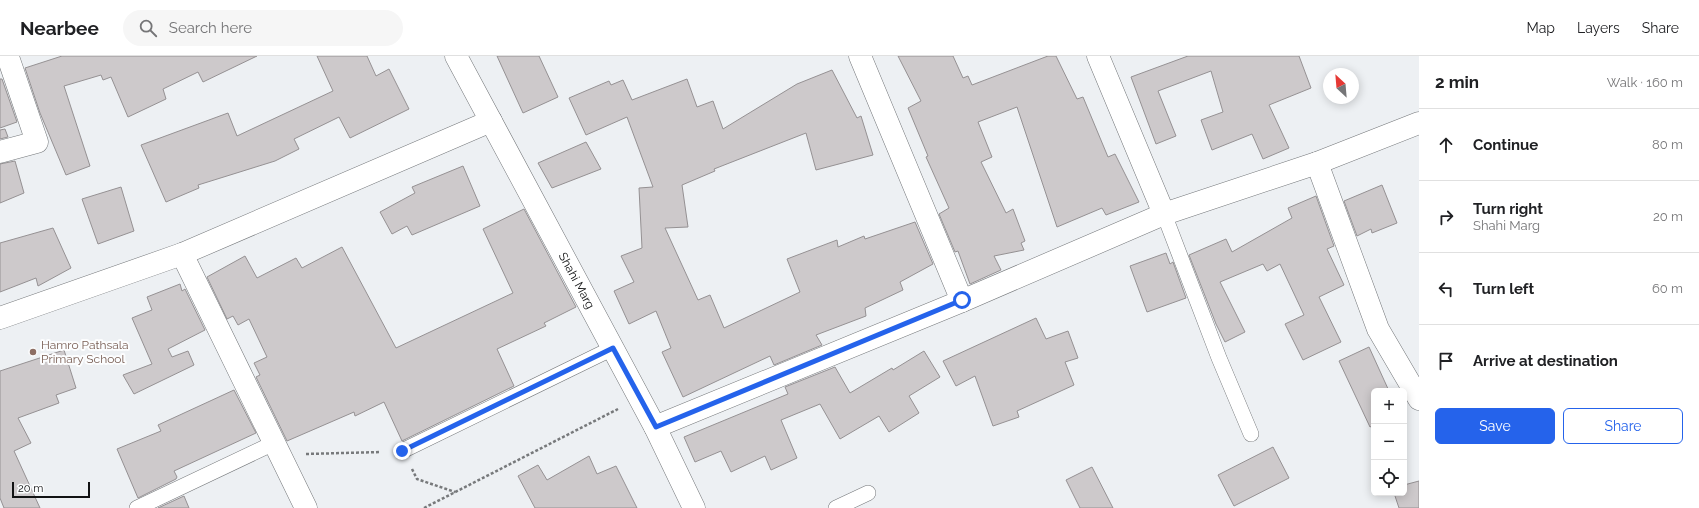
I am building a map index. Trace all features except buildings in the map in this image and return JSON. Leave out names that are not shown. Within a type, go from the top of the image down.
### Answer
[{"type":"street","name":"Shahi Marg","points":[[456,56],[656,427],[694,508]]},
{"type":"street","points":[[860,56],[962,300]]},
{"type":"street","points":[[1098,56],[1164,214]]},
{"type":"street","points":[[0,152],[38,142],[7,58]]},
{"type":"street","points":[[0,318],[182,254],[491,121]]},
{"type":"street","points":[[656,427],[962,300],[1164,214],[1317,163],[1419,123]]},
{"type":"street","points":[[1317,163],[1378,329],[1419,399]]},
{"type":"street","points":[[182,254],[306,508]]},
{"type":"lane","points":[[1164,214],[1219,358],[1251,434]]},
{"type":"lane","points":[[402,451],[613,348]]},
{"type":"lane","points":[[136,508],[277,448]]},
{"type":"lane","points":[[836,508],[868,493]]},
{"type":"path","points":[[424,508],[640,397]]},
{"type":"path","points":[[277,448],[402,451],[417,479],[455,492]]},
{"type":"place","name":"Hamro Pathsala Primary School","points":[[33,352]]},
{"type":"route","points":[[402,451],[613,348],[656,427],[962,300]]}]
